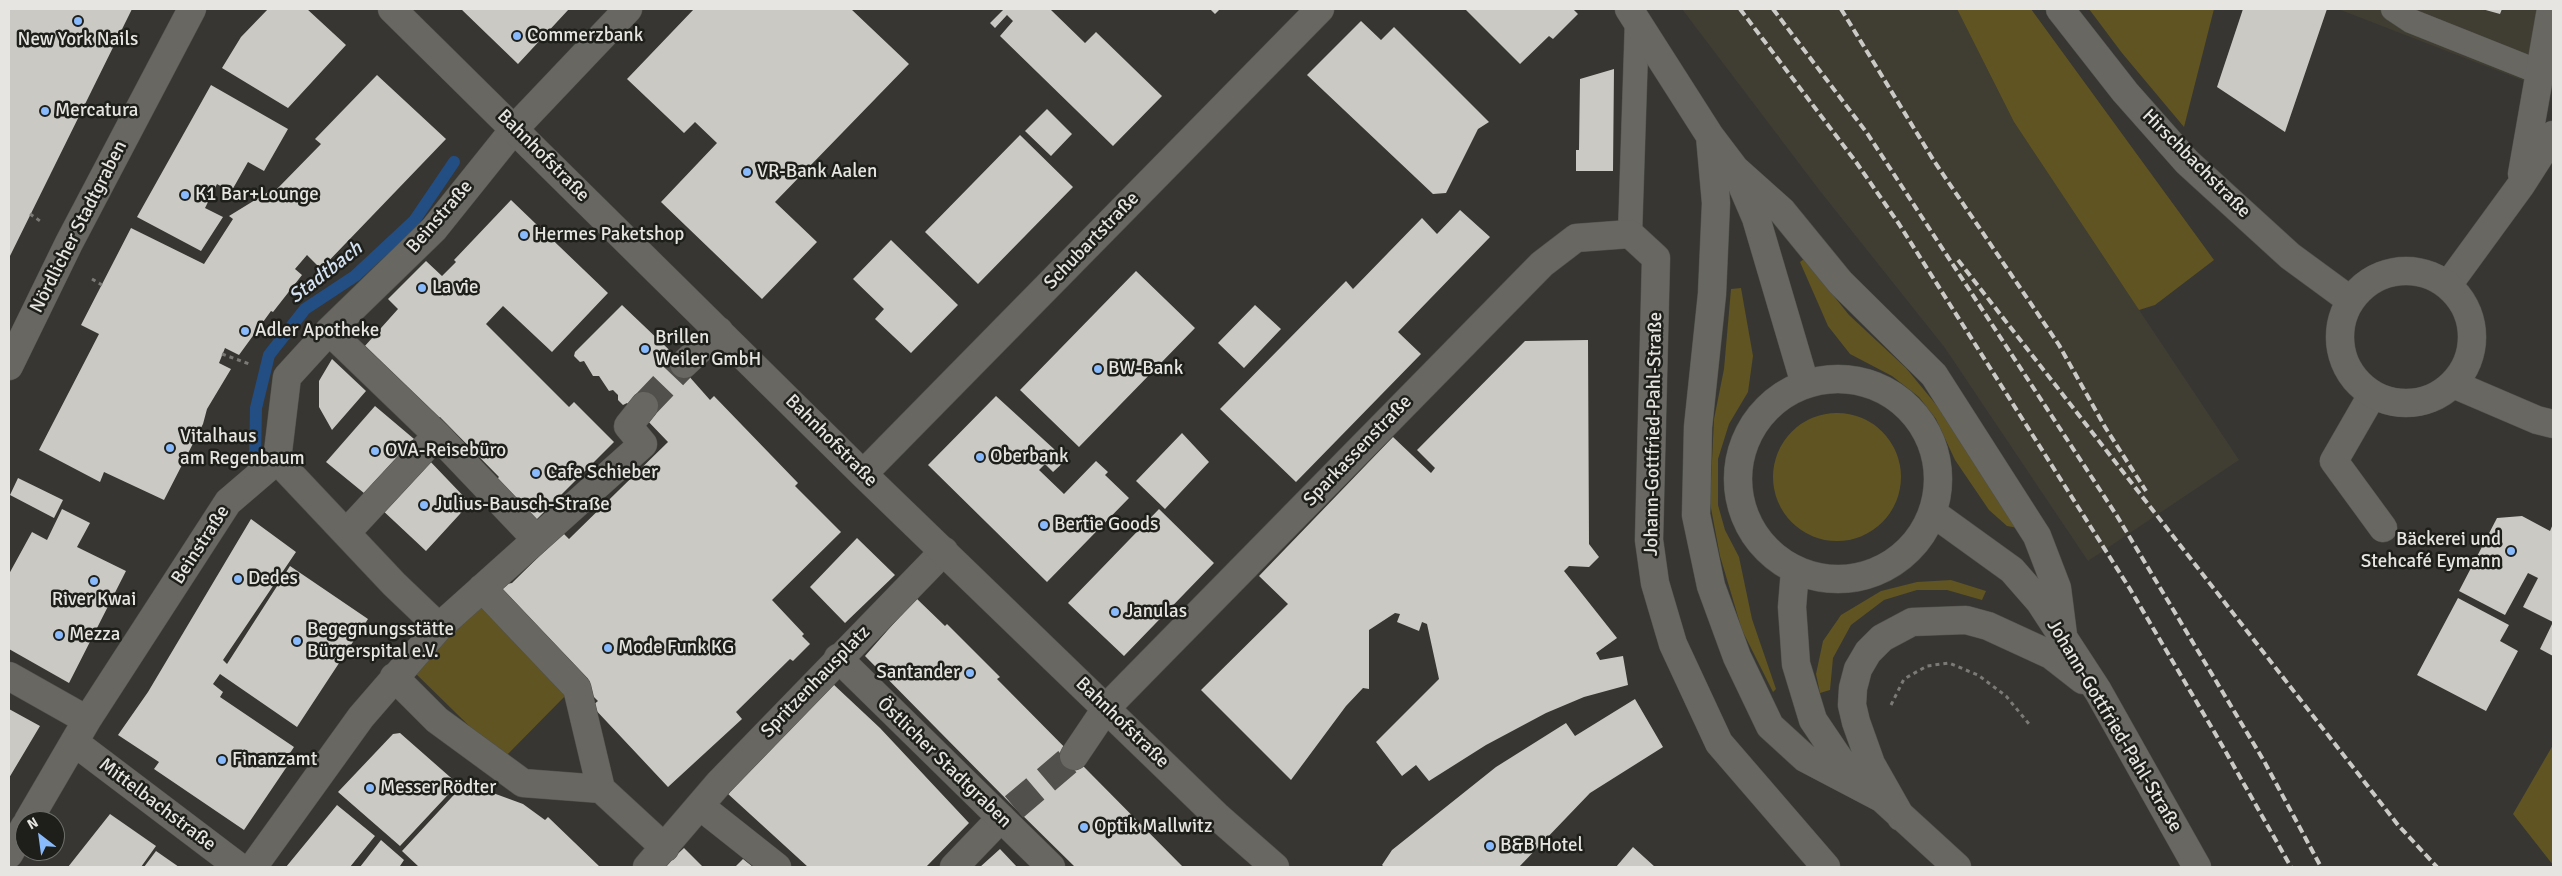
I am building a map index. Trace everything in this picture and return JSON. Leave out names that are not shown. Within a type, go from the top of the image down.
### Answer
[{"type":"street","name":"Nördlicher Stadtgraben","points":[[9,366],[69,243],[192,9]]},
{"type":"street","name":"Bahnhofstraße","points":[[392,9],[515,128],[863,474],[1218,817],[1276,867]]},
{"type":"street","name":"Beinstraße","points":[[34,811],[81,731],[228,502],[276,460],[287,377],[329,331],[434,229],[515,128],[628,9]]},
{"type":"street","name":"Schubartstraße","points":[[863,474],[1320,9]]},
{"type":"street","name":"Hirschbachstraße","points":[[2060,9],[2125,92],[2187,162],[2290,256],[2350,300]]},
{"type":"street","points":[[2521,186],[2551,9]]},
{"type":"street","points":[[1633,14],[1710,136],[1735,169],[1782,211],[1840,282],[1934,375],[2038,536],[2056,588],[2063,635]]},
{"type":"street","points":[[2448,285],[2521,186],[2553,135]]},
{"type":"street","points":[[1710,136],[1716,203],[1713,285],[1698,427],[1696,515],[1711,586],[1737,657],[1770,726],[1805,758],[1893,808]]},
{"type":"street","points":[[1735,169],[1756,218],[1805,384]]},
{"type":"street","name":"Sparkassenstraße","points":[[1074,756],[1107,708],[1542,264],[1576,238],[1630,234]]},
{"type":"street","name":"Johann-Gottfried-Pahl-Straße","points":[[1630,234],[1656,258],[1649,540],[1655,583],[1673,644],[1719,743],[1826,867]]},
{"type":"street","points":[[2406,270],[2428,274],[2448,285],[2463,301],[2471,322],[2473,344],[2466,366],[2453,384],[2435,398],[2413,404],[2392,402],[2372,395],[2356,381],[2344,363],[2340,342],[2342,320],[2350,300],[2365,285],[2384,275],[2406,270]]},
{"type":"street","points":[[329,331],[437,435],[536,539]]},
{"type":"street","points":[[684,364],[719,331]]},
{"type":"street","points":[[1833,378],[1861,381],[1887,390],[1910,408],[1927,430],[1937,456],[1939,485],[1934,513],[1923,534],[1907,552],[1888,567],[1866,576],[1842,579],[1818,578],[1795,570],[1773,556],[1755,536],[1743,512],[1738,487],[1739,461],[1748,435],[1762,413],[1782,396],[1805,384],[1833,378]]},
{"type":"street","points":[[2453,384],[2537,420],[2553,424]]},
{"type":"street","points":[[2372,395],[2334,460],[2383,528]]},
{"type":"street","points":[[253,867],[373,701],[439,627],[643,444],[628,426],[644,406]]},
{"type":"street","points":[[346,533],[437,435]]},
{"type":"street","points":[[276,460],[439,627]]},
{"type":"street","name":"Johann-Gottfried-Pahl-Straße","points":[[1934,513],[2012,570],[2040,602],[2098,691],[2197,867]]},
{"type":"street","name":"Spritzenhausplatz","points":[[656,857],[719,783],[838,658],[944,551]]},
{"type":"street","points":[[1795,570],[1792,607],[1796,664],[1813,720],[1840,760],[1957,867]]},
{"type":"street","points":[[482,588],[581,683],[601,789],[656,857]]},
{"type":"street","points":[[1893,808],[1871,764],[1852,705],[1853,688],[1858,669],[1868,652],[1890,633],[1912,622],[1925,621],[1966,620],[1988,626],[2051,655],[2098,691]]},
{"type":"street","name":"Östlicher Stadtgraben","points":[[838,658],[1008,812],[1051,867]]},
{"type":"street","name":"Mittelbachstraße","points":[[9,676],[81,731],[239,867]]},
{"type":"street","points":[[394,677],[437,720],[523,783],[601,789]]},
{"type":"street","points":[[696,812],[777,867]]},
{"type":"street","points":[[954,867],[1008,812]]},
{"type":"lane","points":[[2393,9],[2411,21],[2539,72]]},
{"type":"lane","points":[[1630,234],[1633,14]]},
{"type":"path","points":[[222,354],[255,366]]},
{"type":"path","points":[[1888,709],[1904,679],[1927,666],[1949,663],[1978,675],[2006,696],[2029,724]]},
{"type":"shaded area","points":[[1682,9],[1957,9],[2014,122],[2239,460],[2088,561],[1945,348],[1820,191]]},
{"type":"shaded area","points":[[1957,9],[2031,9],[2214,260],[2155,305],[2139,310],[2014,122]]},
{"type":"shaded area","points":[[2089,9],[2214,9],[2184,127],[2122,53]]},
{"type":"shaded area","points":[[2338,9],[2553,9],[2545,89]]},
{"type":"shaded area","points":[[1804,259],[1849,315],[1906,368],[1943,413],[2018,528],[2007,526],[1989,510],[1955,460],[1936,419],[1919,397],[1892,376],[1850,354],[1828,326],[1800,262]]},
{"type":"shaded area","points":[[1741,288],[1753,356],[1748,392],[1729,424],[1718,459],[1718,505],[1725,530],[1739,557],[1752,619],[1776,689],[1773,692],[1742,630],[1720,556],[1710,503],[1714,419],[1724,369],[1731,289]]},
{"type":"shaded area","points":[[1837,413],[1861,418],[1882,432],[1896,453],[1901,477],[1896,501],[1882,522],[1861,536],[1837,541],[1813,536],[1792,522],[1778,501],[1773,477],[1778,453],[1792,432],[1813,418]]},
{"type":"shaded area","points":[[1951,580],[1986,591],[1982,600],[1947,590],[1917,590],[1884,600],[1851,625],[1833,658],[1830,690],[1820,693],[1816,674],[1823,641],[1841,615],[1881,591],[1917,582]]},
{"type":"shaded area","points":[[479,600],[571,690],[503,759],[411,669]]},
{"type":"shaded area","points":[[2553,745],[2553,865],[2513,814]]},
{"type":"building","name":"Mercatura","points":[[9,9],[132,9],[9,258]]},
{"type":"building","points":[[268,9],[307,9],[346,45],[288,108],[222,68],[241,37]]},
{"type":"building","name":"Commerzbank","points":[[461,9],[569,9],[518,64]]},
{"type":"building","name":"VR-Bank Aalen","points":[[694,9],[851,9],[909,64],[775,202],[817,242],[762,299],[661,202],[717,143],[695,122],[684,133],[627,79]]},
{"type":"building","points":[[1004,9],[1050,9],[1085,43],[1096,32],[1162,96],[1113,146],[1000,36],[1013,21],[1007,15],[995,28],[990,23]]},
{"type":"building","points":[[1210,9],[1220,9],[1215,14]]},
{"type":"building","points":[[1465,9],[1573,9],[1578,14],[1553,39],[1549,36],[1520,64]]},
{"type":"building","points":[[2243,9],[2327,9],[2285,132],[2217,87]]},
{"type":"building","points":[[2482,9],[2502,9],[2500,14]]},
{"type":"building","points":[[1361,21],[1381,40],[1394,27],[1489,122],[1478,129],[1446,193],[1433,194],[1307,75]]},
{"type":"building","points":[[1614,69],[1613,171],[1576,171],[1576,150],[1579,150],[1580,79]]},
{"type":"building","points":[[377,75],[446,139],[321,269],[307,255],[295,269],[302,275],[273,312],[271,311],[239,355],[225,348],[219,363],[231,369],[207,409],[203,424],[164,500],[104,472],[100,482],[39,450],[99,334],[81,325],[131,228],[204,264],[233,219],[229,216],[273,189],[276,190],[321,144],[315,139]]},
{"type":"building","points":[[211,85],[288,129],[264,171],[248,162],[231,192],[217,184],[205,208],[223,217],[201,251],[137,217]]},
{"type":"building","points":[[1047,109],[1072,134],[1051,156],[1025,131]]},
{"type":"building","points":[[1020,135],[1073,187],[978,284],[925,232]]},
{"type":"building","points":[[511,200],[608,293],[552,352],[503,306],[486,324],[569,407],[574,402],[614,442],[532,524],[492,484],[499,477],[440,417],[438,418],[364,347],[398,309],[388,299],[426,261],[442,276],[456,262],[454,260]]},
{"type":"building","points":[[1460,210],[1490,237],[1398,332],[1421,354],[1296,482],[1220,409],[1346,281],[1353,289],[1422,218],[1437,234]]},
{"type":"building","points":[[891,240],[958,305],[911,353],[875,319],[884,309],[853,279]]},
{"type":"building","points":[[1136,271],[1195,328],[1079,447],[1020,390]]},
{"type":"building","points":[[622,305],[684,364],[687,374],[710,400],[714,396],[798,483],[795,486],[841,532],[772,600],[804,634],[802,636],[810,644],[793,661],[790,659],[736,712],[742,719],[668,787],[592,706],[598,701],[587,690],[588,679],[498,586],[512,583],[563,533],[569,539],[668,442],[644,417],[627,403],[623,405],[618,400],[618,395],[613,390],[609,391],[599,376],[593,376],[584,361],[580,362],[574,356],[575,352]]},
{"type":"building","points":[[1255,305],[1281,329],[1244,368],[1218,343]]},
{"type":"building","points":[[1588,340],[1589,544],[1599,557],[1589,567],[1569,566],[1564,571],[1617,638],[1596,653],[1600,660],[1623,656],[1628,685],[1584,697],[1546,713],[1486,745],[1429,781],[1416,765],[1402,776],[1376,742],[1439,679],[1427,624],[1422,622],[1419,631],[1397,622],[1400,614],[1395,613],[1369,630],[1369,689],[1363,688],[1346,706],[1291,780],[1201,690],[1288,604],[1259,576],[1393,437],[1431,473],[1435,468],[1417,450],[1525,341]]},
{"type":"building","points":[[332,359],[366,391],[332,430],[319,407],[319,381]]},
{"type":"building","points":[[996,396],[1066,460],[1053,472],[1045,464],[1039,470],[1064,494],[1096,461],[1108,472],[1105,475],[1129,498],[1047,582],[928,465]]},
{"type":"building","points":[[375,406],[420,444],[370,498],[326,462]]},
{"type":"building","points":[[1182,433],[1209,462],[1165,509],[1136,481]]},
{"type":"building","name":"Julius-Bausch-Straße","points":[[426,457],[470,503],[426,551],[379,507]]},
{"type":"building","points":[[18,478],[63,500],[54,518],[10,495]]},
{"type":"building","points":[[62,509],[90,523],[77,547],[126,571],[69,683],[9,649],[9,574],[32,532],[47,540]]},
{"type":"building","points":[[1159,509],[1214,563],[1124,656],[1068,603]]},
{"type":"building","points":[[2522,516],[2550,531],[2553,524],[2553,622],[2523,607],[2538,578],[2528,573],[2505,615],[2459,591],[2497,518]]},
{"type":"building","points":[[251,519],[296,552],[223,660],[227,664],[290,566],[368,619],[297,727],[220,674],[213,684],[223,692],[220,697],[294,747],[286,759],[290,762],[244,830],[154,769],[159,762],[118,735],[148,692]]},
{"type":"building","points":[[857,538],[895,575],[845,623],[810,587]]},
{"type":"building","points":[[916,598],[945,626],[947,624],[1000,677],[997,679],[1183,867],[1075,867],[1010,803],[865,656]]},
{"type":"building","points":[[2458,598],[2509,625],[2500,641],[2518,651],[2486,711],[2417,675]]},
{"type":"building","points":[[2553,622],[2553,656],[2540,649]]},
{"type":"building","points":[[833,684],[880,728],[969,823],[926,867],[808,867],[727,793]]},
{"type":"building","name":"B&B Hotel","points":[[1635,699],[1663,747],[1590,793],[1519,867],[1384,867],[1382,865],[1392,850],[1496,767],[1566,723],[1575,736]]},
{"type":"building","points":[[9,709],[40,726],[9,778]]},
{"type":"building","points":[[400,733],[458,784],[400,846],[338,792],[393,734]]},
{"type":"building","points":[[472,779],[493,793],[523,804],[545,820],[548,817],[600,867],[419,867],[402,851],[463,785],[465,786]]},
{"type":"building","points":[[337,805],[375,836],[350,867],[286,867]]},
{"type":"building","points":[[110,814],[156,846],[141,867],[68,867]]},
{"type":"building","points":[[381,840],[404,860],[400,866],[402,867],[360,867]]},
{"type":"building","points":[[1633,847],[1655,867],[1616,867]]},
{"type":"building","points":[[684,848],[703,867],[664,867]]},
{"type":"building","points":[[1000,849],[1017,867],[980,867]]},
{"type":"building","points":[[156,851],[179,867],[144,867]]},
{"type":"building","points":[[743,859],[753,867],[735,867]]},
{"type":"waterway","name":"Stadtbach","points":[[255,459],[256,408],[269,355],[305,309],[355,276],[414,221],[454,162]]},
{"type":"tunnel","points":[[644,406],[684,364]]},
{"type":"tunnel","points":[[1014,807],[1074,756]]},
{"type":"railway","points":[[1740,9],[1856,162],[1899,224],[2130,589],[2291,867]]},
{"type":"railway","points":[[1773,9],[1867,133],[2117,516],[2264,761],[2321,867]]},
{"type":"railway","points":[[1841,9],[1934,161],[2059,345],[2105,427],[2146,491]]},
{"type":"railway","points":[[1958,260],[2398,825],[2437,867]]},
{"type":"place","name":"New York Nails","points":[[78,21]]},
{"type":"place","name":"Commerzbank","points":[[517,36]]},
{"type":"place","name":"Mercatura","points":[[45,111]]},
{"type":"place","name":"VR-Bank Aalen","points":[[747,172]]},
{"type":"place","name":"K1 Bar+Lounge","points":[[185,195]]},
{"type":"place","name":"Hermes Paketshop","points":[[524,235]]},
{"type":"place","name":"La vie","points":[[422,288]]},
{"type":"place","name":"Adler Apotheke","points":[[245,331]]},
{"type":"place","name":"Brillen Weiler GmbH","points":[[645,349]]},
{"type":"place","name":"BW-Bank","points":[[1098,369]]},
{"type":"place","name":"Vitalhaus am Regenbaum","points":[[170,448]]},
{"type":"place","name":"OVA-Reisebüro","points":[[375,451]]},
{"type":"place","name":"Oberbank","points":[[980,457]]},
{"type":"place","name":"Cafe Schieber","points":[[536,473]]},
{"type":"place","name":"Julius-Bausch-Straße","points":[[424,505]]},
{"type":"place","name":"Bertie Goods","points":[[1044,525]]},
{"type":"place","name":"Bäckerei und Stehcafé Eymann","points":[[2511,551]]},
{"type":"place","name":"Dedes","points":[[238,579]]},
{"type":"place","name":"River Kwai","points":[[94,581]]},
{"type":"place","name":"Janulas","points":[[1115,612]]},
{"type":"place","name":"Mezza","points":[[59,635]]},
{"type":"place","name":"Begegnungsstätte Bürgerspital e.V.","points":[[297,641]]},
{"type":"place","name":"Mode Funk KG","points":[[608,648]]},
{"type":"place","name":"Santander","points":[[970,673]]},
{"type":"place","name":"Finanzamt","points":[[222,760]]},
{"type":"place","name":"Messer Rödter","points":[[370,788]]},
{"type":"place","name":"Optik Mallwitz","points":[[1084,827]]},
{"type":"place","name":"B&B Hotel","points":[[1490,846]]}]
